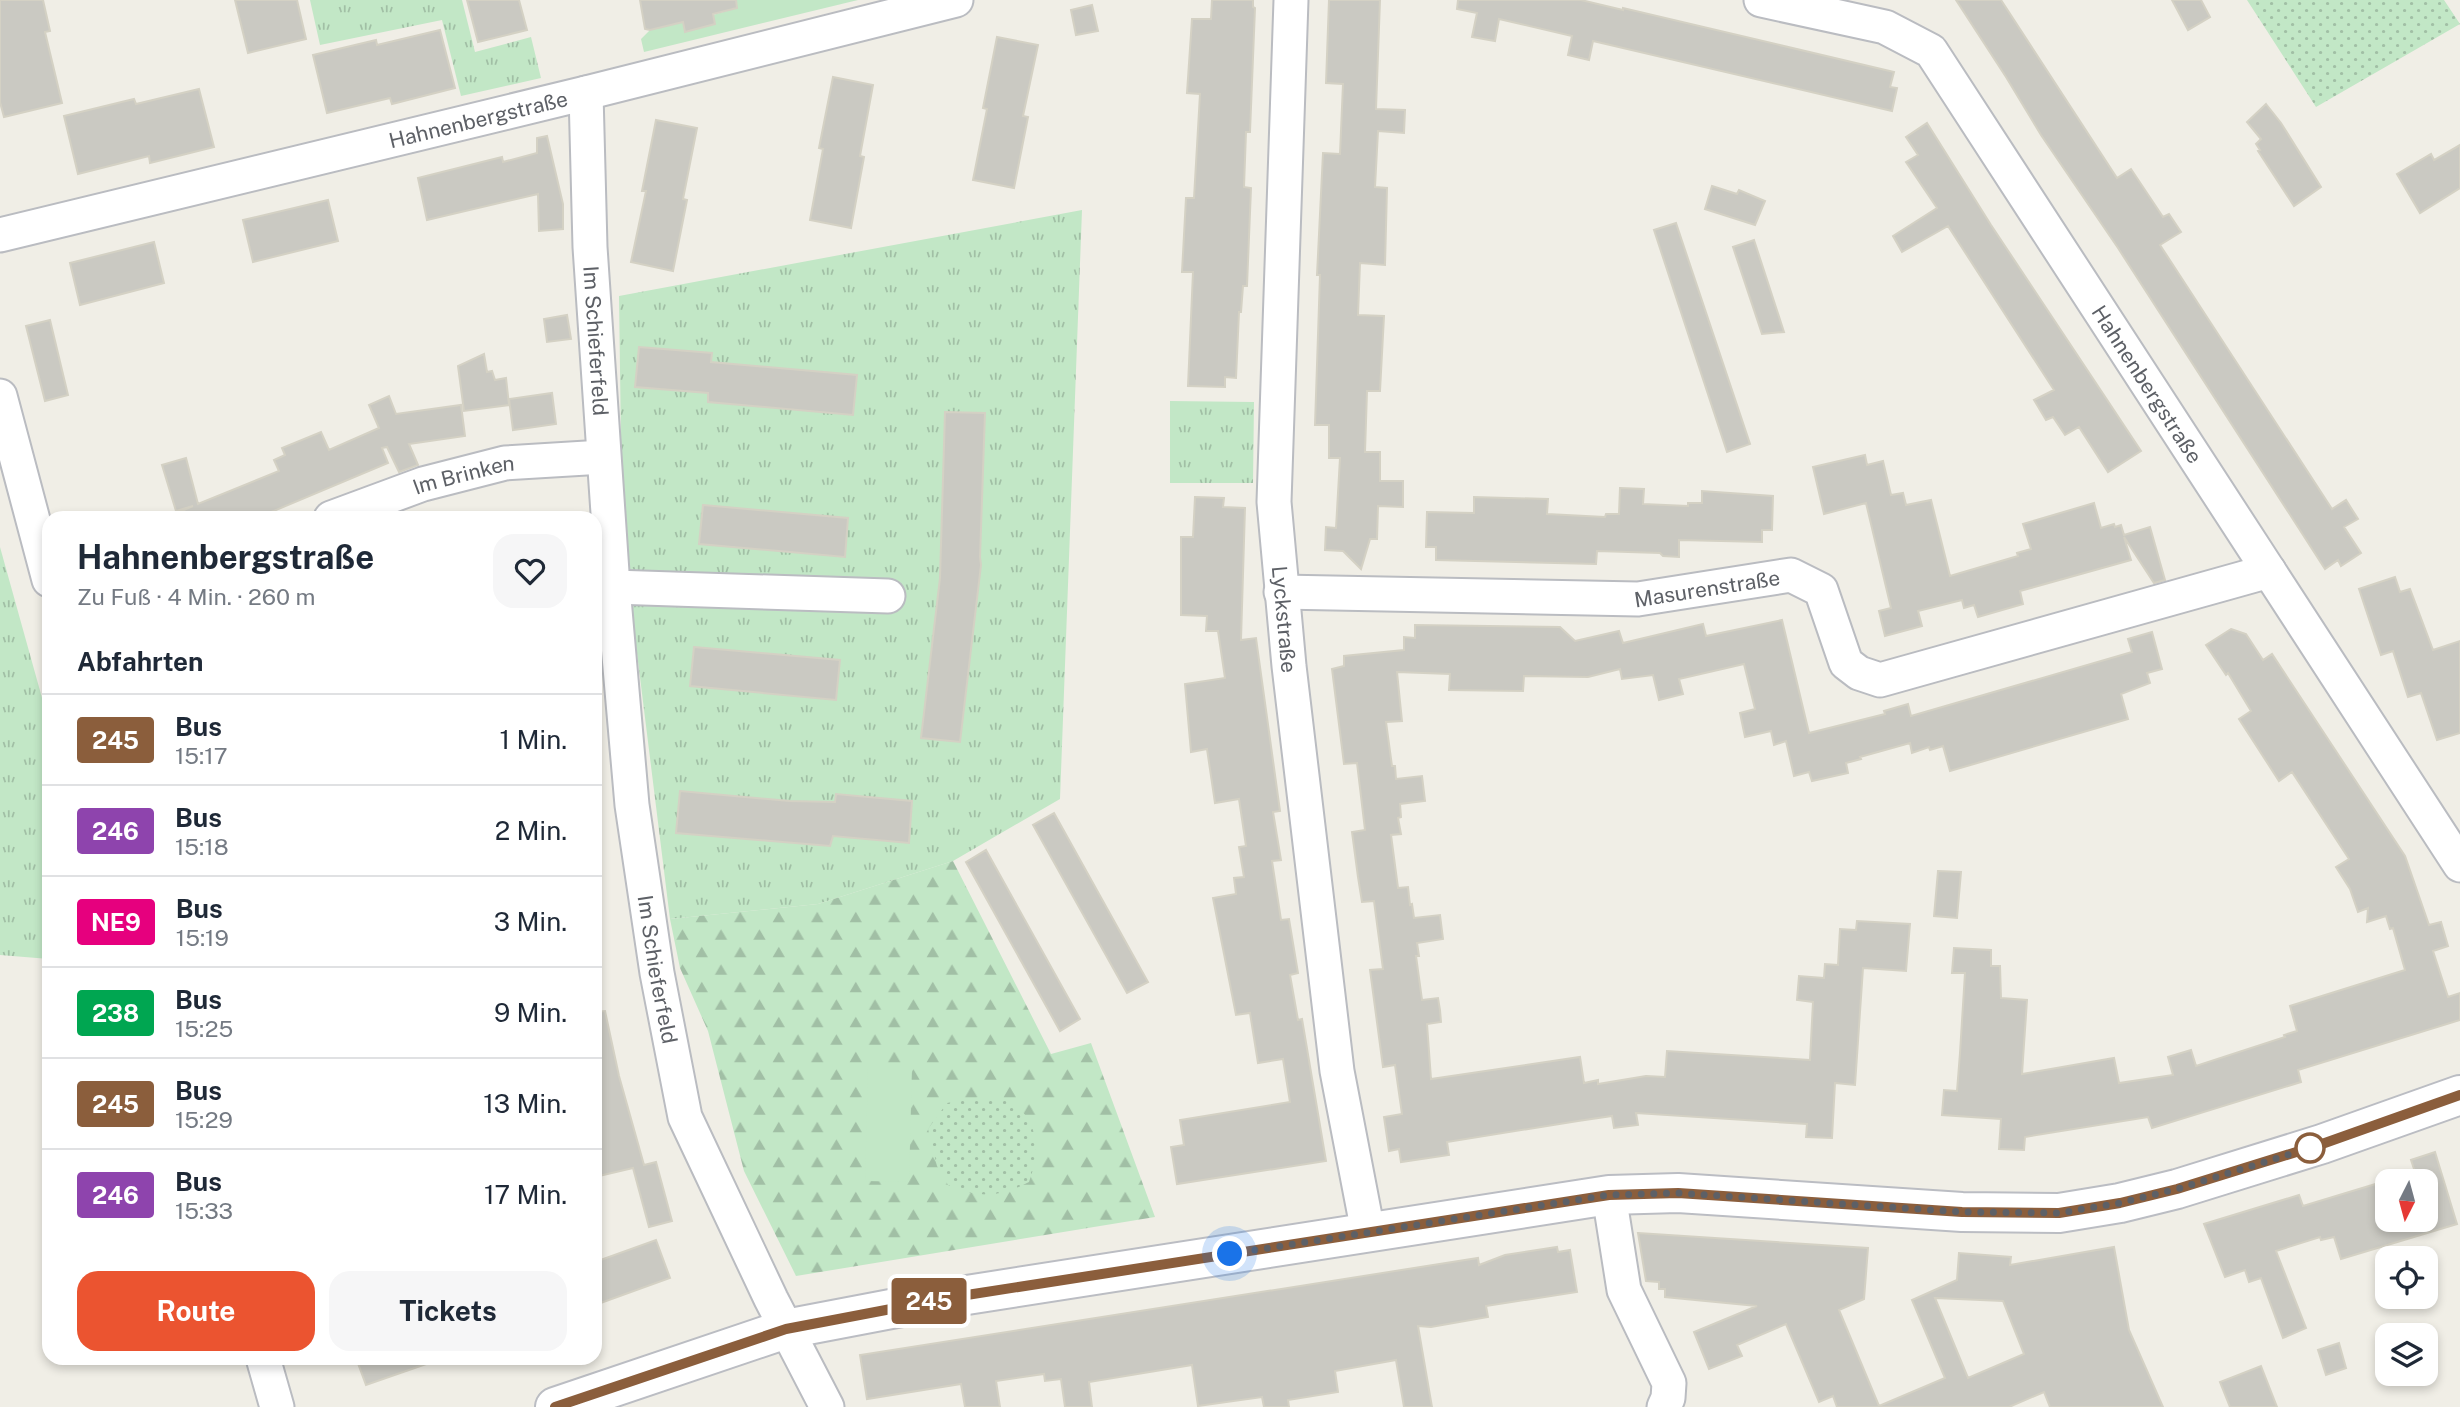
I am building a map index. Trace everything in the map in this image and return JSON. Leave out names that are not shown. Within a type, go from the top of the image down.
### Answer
[{"type":"street","name":"Hahnenbergstraße","points":[[0,235],[956,0]]},
{"type":"street","name":"Lyckstraße","points":[[1291,0],[1274,502],[1281,592],[1337,1072],[1368,1232]]},
{"type":"street","name":"Hahnenbergstraße","points":[[1762,0],[1887,13],[1931,51],[2460,865]]},
{"type":"street","name":"Im Schieferfeld","points":[[586,93],[590,247],[613,587],[632,805],[657,973],[685,1116],[786,1329],[827,1407]]},
{"type":"street","points":[[0,396],[42,554]]},
{"type":"street","name":"Im Brinken","points":[[350,511],[423,484],[505,463],[603,457]]},
{"type":"street","name":"Masurenstraße","points":[[1281,592],[1638,598],[1791,575],[1821,590],[1846,663],[1859,673],[1880,680],[2269,571]]},
{"type":"street","points":[[613,587],[888,596]]},
{"type":"street","points":[[555,1407],[786,1329],[954,1297],[1609,1195],[1678,1193],[1962,1212],[2059,1213],[2120,1203],[2177,1189],[2322,1144],[2460,1095]]},
{"type":"street","points":[[1609,1195],[1624,1290],[1669,1384],[1664,1407]]},
{"type":"street","points":[[265,1365],[277,1407]]},
{"type":"green space","points":[[310,0],[462,0],[475,52],[531,37],[541,78],[461,96],[442,20],[320,45]]},
{"type":"green space","points":[[726,0],[858,0],[644,52],[641,39],[650,30],[683,22],[685,32],[715,24],[713,15],[727,11]]},
{"type":"green space","points":[[2247,0],[2444,0],[2460,24],[2316,107]]},
{"type":"green space","points":[[1082,210],[1060,799],[953,861],[818,904],[670,919],[633,621],[621,442],[619,296]]},
{"type":"green space","points":[[1170,401],[1254,402],[1253,483],[1170,483]]},
{"type":"green space","points":[[0,547],[42,698],[42,958],[0,955]]},
{"type":"green space","points":[[953,861],[1051,1054],[1091,1043],[1155,1217],[796,1276],[744,1171],[708,1031],[680,968],[670,919],[818,904]]},
{"type":"green space","points":[[868,1068],[912,1068],[909,1182],[865,1181]]},
{"type":"green space","points":[[981,1097],[1005,1100],[1019,1108],[1032,1126],[1036,1148],[1029,1182],[1008,1191],[979,1194],[948,1185],[937,1166],[928,1129],[947,1103]]},
{"type":"building","points":[[0,0],[43,0],[50,31],[45,32],[62,103],[4,117],[0,102]]},
{"type":"building","points":[[235,0],[297,0],[306,39],[248,53]]},
{"type":"building","points":[[467,0],[519,0],[527,30],[478,42]]},
{"type":"building","points":[[640,0],[736,0],[737,8],[713,14],[715,24],[685,32],[683,22],[650,30],[645,29]]},
{"type":"building","points":[[1212,0],[1253,0],[1255,8],[1250,132],[1246,132],[1244,187],[1251,188],[1247,286],[1243,286],[1239,312],[1236,378],[1225,377],[1225,387],[1188,386],[1193,272],[1182,272],[1186,198],[1194,198],[1200,94],[1187,93],[1192,19],[1211,19]]},
{"type":"building","points":[[1329,0],[1380,0],[1376,109],[1405,110],[1404,133],[1378,131],[1375,187],[1387,188],[1385,265],[1360,263],[1358,315],[1384,316],[1380,391],[1367,391],[1365,452],[1380,452],[1380,481],[1403,481],[1403,507],[1378,506],[1377,539],[1370,539],[1361,569],[1343,551],[1325,550],[1326,527],[1336,528],[1340,458],[1329,458],[1329,425],[1315,425],[1320,275],[1317,275],[1323,153],[1340,154],[1343,84],[1326,83]]},
{"type":"building","points":[[1458,0],[1581,0],[1894,72],[1890,87],[1897,88],[1892,111],[1593,41],[1589,60],[1568,55],[1572,36],[1499,19],[1495,41],[1472,37],[1477,13],[1457,9]]},
{"type":"building","points":[[1956,0],[2001,0],[2117,178],[2131,169],[2163,217],[2169,214],[2181,232],[2160,245],[2332,509],[2346,500],[2358,519],[2344,527],[2361,553],[2341,566],[2338,560],[2325,569],[2118,248],[2041,135]]},
{"type":"building","points":[[2172,0],[2201,0],[2210,17],[2188,30]]},
{"type":"building","points":[[1092,5],[1098,31],[1076,35],[1071,10]]},
{"type":"building","points":[[440,30],[455,88],[392,104],[390,98],[327,113],[313,55],[376,40],[377,45]]},
{"type":"building","points":[[997,37],[1038,45],[1023,116],[1028,117],[1014,188],[973,180]]},
{"type":"building","points":[[833,77],[873,85],[851,228],[810,220],[823,149],[819,148]]},
{"type":"building","points":[[199,89],[214,147],[150,163],[149,156],[78,174],[64,116],[134,99],[136,104]]},
{"type":"building","points":[[2266,104],[2321,187],[2294,206],[2258,151],[2260,150],[2256,144],[2261,139],[2247,122]]},
{"type":"building","points":[[656,120],[697,128],[673,271],[631,262],[646,191],[642,191]]},
{"type":"building","points":[[1927,123],[1991,225],[2141,451],[2108,472],[2079,427],[2065,435],[2053,417],[2046,420],[2034,400],[2054,390],[1948,226],[1902,252],[1893,236],[1937,208],[1906,162],[1918,155],[1906,137]]},
{"type":"building","points":[[547,136],[563,204],[563,229],[539,231],[538,194],[427,220],[418,178],[502,157],[503,162],[537,153],[537,138]]},
{"type":"building","points":[[2460,145],[2460,188],[2420,213],[2397,174],[2431,154],[2434,160]]},
{"type":"building","points":[[1712,186],[1737,194],[1739,190],[1765,201],[1755,225],[1705,209]]},
{"type":"building","points":[[328,200],[338,241],[253,262],[243,220]]},
{"type":"building","points":[[1676,223],[1750,444],[1727,452],[1654,230]]},
{"type":"building","points":[[1754,240],[1784,332],[1762,334],[1733,247]]},
{"type":"building","points":[[154,242],[164,283],[80,305],[70,263]]},
{"type":"building","points":[[567,315],[571,339],[547,342],[544,319]]},
{"type":"building","points":[[50,320],[68,395],[45,401],[26,326]]},
{"type":"building","points":[[639,347],[712,353],[711,362],[857,375],[853,415],[708,402],[708,393],[635,387]]},
{"type":"building","points":[[484,354],[487,372],[492,371],[495,380],[506,378],[509,405],[464,411],[458,366]]},
{"type":"building","points":[[552,393],[556,424],[513,430],[509,399]]},
{"type":"building","points":[[389,396],[396,414],[461,405],[465,436],[409,444],[418,465],[399,472],[387,447],[382,448],[388,463],[274,511],[182,511],[193,506],[176,511],[162,465],[186,458],[198,504],[279,471],[274,460],[285,455],[282,448],[321,432],[329,450],[379,428],[369,405]]},
{"type":"building","points":[[945,412],[985,413],[981,565],[960,742],[921,738],[940,578]]},
{"type":"building","points":[[1865,455],[1867,465],[1883,461],[1891,495],[1903,493],[1906,505],[1931,500],[1950,576],[2018,556],[2017,553],[2031,549],[2023,524],[2094,503],[2101,528],[2121,525],[2124,535],[2150,527],[2165,580],[2154,583],[2124,537],[2131,560],[2020,591],[2023,604],[1978,617],[1974,605],[1964,608],[1962,600],[1918,611],[1922,626],[1885,636],[1879,611],[1891,608],[1866,503],[1824,514],[1813,467]]},
{"type":"building","points":[[1620,488],[1644,489],[1643,504],[1688,506],[1688,503],[1702,503],[1702,491],[1773,496],[1772,530],[1762,530],[1762,542],[1679,540],[1679,557],[1663,556],[1660,553],[1597,551],[1596,564],[1436,560],[1436,547],[1426,547],[1427,512],[1474,513],[1474,497],[1548,499],[1547,514],[1605,517],[1606,514],[1619,514]]},
{"type":"building","points":[[1195,497],[1224,498],[1223,507],[1245,508],[1241,640],[1256,638],[1280,811],[1273,812],[1281,860],[1272,861],[1281,920],[1289,919],[1298,973],[1290,975],[1298,1020],[1302,1019],[1326,1161],[1177,1184],[1171,1147],[1184,1145],[1180,1120],[1290,1102],[1283,1059],[1258,1063],[1250,1013],[1236,1015],[1213,898],[1236,894],[1234,878],[1244,877],[1239,847],[1246,846],[1239,799],[1215,803],[1207,749],[1191,752],[1185,684],[1225,678],[1218,631],[1206,631],[1207,616],[1181,615],[1181,537],[1193,537]]},
{"type":"building","points":[[703,505],[848,518],[845,557],[699,544]]},
{"type":"building","points":[[2395,577],[2400,592],[2410,589],[2433,650],[2460,641],[2460,733],[2437,740],[2421,693],[2408,697],[2393,651],[2381,655],[2359,589]]},
{"type":"building","points":[[1782,620],[1809,733],[1885,714],[1884,711],[1908,704],[1911,716],[2132,652],[2128,639],[2152,632],[2162,669],[2147,673],[2150,683],[2121,694],[2128,719],[1950,771],[1943,746],[1930,750],[1929,747],[1912,753],[1910,743],[1846,763],[1848,773],[1812,781],[1809,772],[1794,776],[1786,741],[1774,745],[1771,731],[1745,737],[1740,713],[1755,709],[1744,664],[1679,679],[1683,694],[1659,700],[1653,675],[1622,679],[1620,669],[1588,677],[1524,676],[1523,691],[1449,690],[1450,674],[1397,672],[1402,721],[1386,722],[1392,766],[1395,766],[1396,779],[1422,776],[1425,801],[1400,804],[1401,817],[1398,818],[1401,834],[1391,835],[1398,888],[1408,887],[1414,918],[1440,915],[1443,939],[1417,943],[1419,956],[1416,956],[1422,1000],[1438,998],[1440,1010],[1441,1022],[1427,1024],[1431,1079],[1580,1057],[1584,1083],[1598,1080],[1598,1084],[1646,1076],[1665,1077],[1667,1051],[1810,1060],[1813,1002],[1797,1000],[1799,976],[1824,978],[1825,964],[1838,965],[1840,929],[1856,930],[1857,921],[1910,924],[1906,971],[1863,968],[1855,1085],[1835,1083],[1832,1138],[1806,1137],[1807,1124],[1636,1113],[1638,1125],[1614,1128],[1612,1116],[1578,1121],[1447,1142],[1449,1155],[1401,1162],[1399,1149],[1389,1151],[1384,1117],[1402,1114],[1395,1065],[1383,1067],[1370,970],[1383,969],[1374,901],[1362,902],[1352,832],[1365,830],[1357,763],[1344,764],[1332,669],[1344,666],[1344,656],[1404,650],[1404,637],[1415,638],[1415,625],[1560,627],[1575,641],[1619,631],[1623,643],[1703,624],[1706,636]]},
{"type":"building","points":[[2231,629],[2246,634],[2263,660],[2272,654],[2405,856],[2429,925],[2441,922],[2448,946],[2433,951],[2448,997],[2460,993],[2460,1020],[2298,1070],[2301,1082],[2152,1128],[2148,1117],[2025,1137],[2024,1150],[1999,1149],[2001,1119],[1942,1115],[1944,1090],[1957,1091],[1960,1053],[1965,973],[1952,973],[1954,948],[1991,950],[1991,966],[2000,966],[2001,998],[2027,1000],[2022,1074],[2114,1058],[2119,1083],[2173,1075],[2168,1057],[2191,1050],[2196,1066],[2285,1037],[2284,1035],[2297,1031],[2290,1006],[2405,970],[2393,928],[2390,929],[2386,916],[2367,922],[2368,908],[2358,912],[2350,889],[2336,867],[2349,859],[2292,772],[2279,781],[2239,719],[2251,711],[2228,673],[2226,675],[2206,645]]},
{"type":"building","points":[[694,647],[840,660],[836,700],[690,686]]},
{"type":"building","points":[[680,791],[790,801],[835,802],[836,794],[912,801],[909,843],[833,836],[830,846],[676,833]]},
{"type":"building","points":[[1054,813],[1148,982],[1127,993],[1033,825]]},
{"type":"building","points":[[986,850],[1080,1019],[1060,1031],[966,862]]},
{"type":"building","points":[[1938,871],[1961,872],[1957,918],[1934,916]]},
{"type":"building","points":[[602,1011],[605,1011],[619,1076],[644,1165],[656,1162],[672,1221],[649,1227],[633,1168],[602,1175]]},
{"type":"building","points":[[2435,1152],[2457,1224],[2438,1230],[2438,1169],[2414,1169],[2411,1160]]},
{"type":"building","points":[[2375,1184],[2375,1232],[2430,1232],[2384,1246],[2375,1246],[2375,1249],[2341,1259],[2334,1237],[2321,1240],[2320,1237],[2276,1251],[2306,1328],[2283,1338],[2261,1278],[2249,1282],[2245,1270],[2225,1277],[2204,1224],[2299,1195],[2303,1206]]},
{"type":"building","points":[[1638,1233],[1868,1248],[1864,1299],[1839,1310],[1879,1406],[1945,1378],[1912,1300],[1957,1280],[1959,1253],[2011,1257],[2010,1265],[2114,1247],[2129,1330],[2163,1407],[2050,1407],[2044,1392],[2009,1407],[1837,1407],[1833,1396],[1819,1402],[1786,1324],[1737,1345],[1742,1356],[1709,1369],[1694,1332],[1757,1306],[1665,1297],[1665,1289],[1659,1289],[1659,1282],[1646,1281]],"holes":[[[1935,1298],[2003,1301],[2024,1354],[1968,1378]]]},
{"type":"building","points":[[656,1240],[670,1278],[602,1302],[602,1259]]},
{"type":"building","points":[[1557,1247],[1558,1252],[1570,1250],[1577,1292],[1486,1306],[1488,1317],[1431,1327],[1418,1326],[1432,1407],[1404,1407],[1396,1360],[1335,1371],[1338,1392],[1288,1400],[1289,1407],[1264,1407],[1262,1397],[1198,1406],[1192,1365],[1089,1382],[1092,1407],[1065,1407],[1061,1379],[1045,1381],[1044,1374],[996,1381],[1000,1407],[965,1407],[961,1384],[867,1399],[860,1355],[1478,1258],[1479,1265],[1505,1255]]},
{"type":"building","points":[[2339,1343],[2346,1368],[2326,1375],[2318,1350]]},
{"type":"building","points":[[359,1365],[423,1365],[366,1385]]},
{"type":"building","points":[[2261,1366],[2277,1407],[2230,1407],[2220,1382]]},
{"type":"bus line","name":"245","points":[[555,1407],[786,1329],[954,1297],[1609,1195],[1678,1193],[1962,1212],[2059,1213],[2120,1203],[2177,1189],[2322,1144],[2460,1095]]},
{"type":"route","points":[[1230,1254],[1609,1195],[1678,1193],[1962,1212],[2059,1213],[2120,1203],[2177,1189],[2310,1148]]}]
